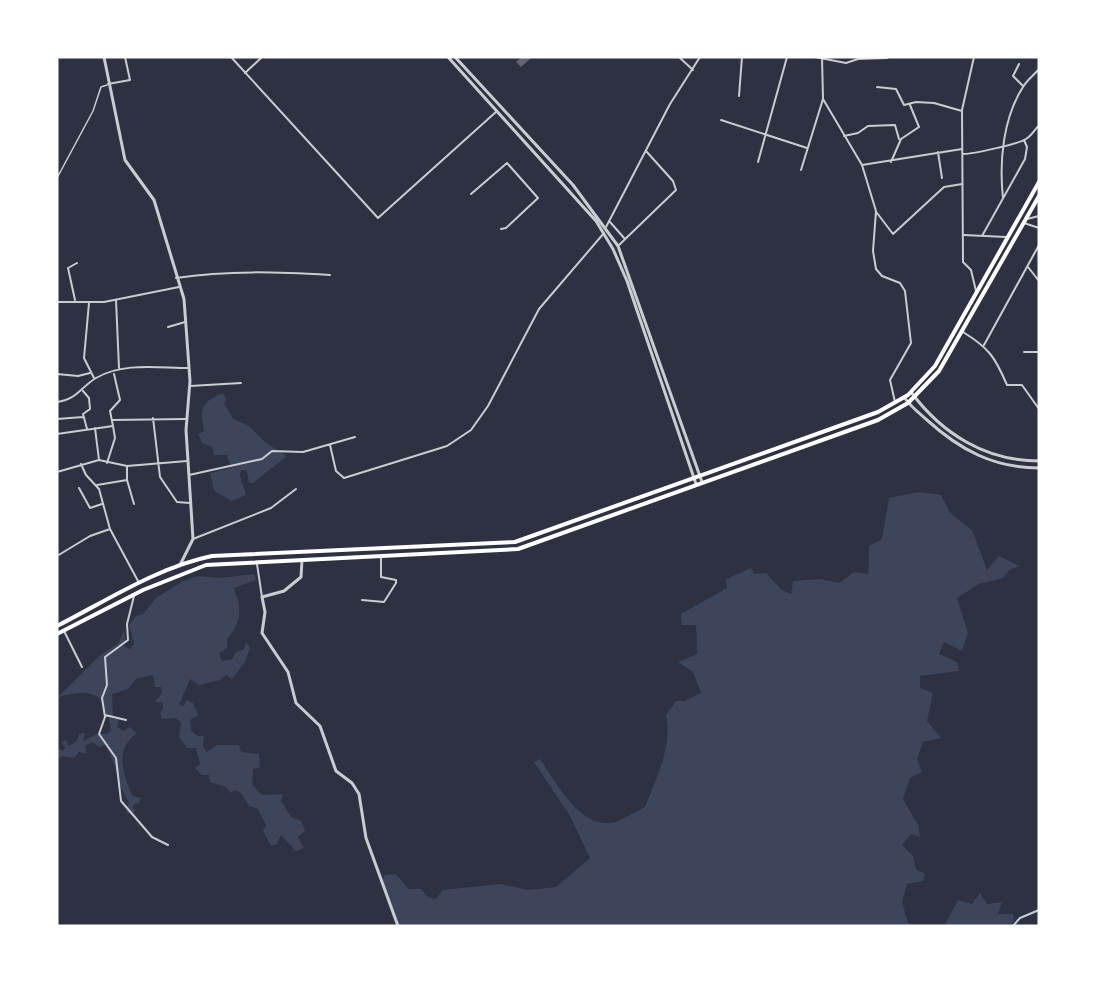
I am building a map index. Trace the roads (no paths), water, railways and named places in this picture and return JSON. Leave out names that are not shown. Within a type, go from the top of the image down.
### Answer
[{"type":"main road","points":[[57,626],[179,566],[212,556],[493,545],[515,542],[860,420],[911,392],[935,366],[1039,182]]},
{"type":"main road","points":[[57,634],[182,573],[217,563],[493,552],[518,549],[862,427],[915,398],[939,371],[1039,196]]},
{"type":"main road","points":[[1017,220],[1025,221]]},
{"type":"main road","points":[[1008,237],[1014,240]]},
{"type":"main road","points":[[964,315],[970,318]]},
{"type":"main road","points":[[788,445],[790,452]]},
{"type":"main road","points":[[493,545],[493,552]]},
{"type":"main road","points":[[302,552],[302,560]]},
{"type":"main road","points":[[179,566],[182,573]]},
{"type":"street","points":[[104,57],[125,160],[154,200],[184,299],[190,386],[186,419],[187,461],[193,539],[179,566]]},
{"type":"street","points":[[108,84],[130,80],[125,57]]},
{"type":"street","points":[[231,57],[378,218],[498,111]]},
{"type":"street","points":[[245,73],[262,57]]},
{"type":"street","points":[[448,57],[604,233],[627,281],[696,484]]},
{"type":"street","points":[[455,57],[573,185],[618,246],[702,482]]},
{"type":"street","points":[[679,57],[693,70]]},
{"type":"street","points":[[606,227],[670,104],[700,57]]},
{"type":"street","points":[[739,96],[742,57]]},
{"type":"street","points":[[758,162],[787,57]]},
{"type":"street","points":[[815,57],[846,63],[858,59],[887,58]]},
{"type":"street","points":[[974,57],[962,111],[963,264],[971,271],[977,292]]},
{"type":"street","points":[[801,170],[823,99],[822,58]]},
{"type":"street","points":[[1019,64],[1013,76],[1023,86]]},
{"type":"street","points":[[1003,198],[1001,170],[1010,119],[1023,86],[1039,69]]},
{"type":"street","points":[[877,87],[882,90],[895,88],[902,104],[934,103],[962,111]]},
{"type":"street","points":[[823,99],[862,165],[879,218],[893,234],[944,187],[963,184]]},
{"type":"street","points":[[891,162],[900,140],[919,127],[910,105]]},
{"type":"street","points":[[721,120],[807,148]]},
{"type":"street","points":[[844,136],[859,133],[868,126],[895,125],[900,140]]},
{"type":"street","points":[[962,153],[978,153],[1024,140],[1039,125]]},
{"type":"street","points":[[982,236],[1025,159],[1027,147],[1024,140]]},
{"type":"street","points":[[862,165],[962,149]]},
{"type":"street","points":[[618,246],[676,189],[673,181],[646,151]]},
{"type":"street","points":[[938,152],[942,178]]},
{"type":"street","points":[[471,194],[507,163],[538,198],[506,228],[501,229]]},
{"type":"street","points":[[876,211],[874,237],[876,269],[904,288],[912,333],[910,346],[890,380],[891,395],[896,402]]},
{"type":"street","points":[[1025,221],[1039,216]]},
{"type":"street","points":[[1025,221],[1039,228]]},
{"type":"street","points":[[610,222],[626,239]]},
{"type":"street","points":[[330,445],[336,471],[344,478],[447,446],[465,435],[488,406],[539,309],[604,233]]},
{"type":"street","points":[[964,235],[1008,237]]},
{"type":"street","points":[[984,345],[1039,245]]},
{"type":"street","points":[[75,300],[68,268],[77,263]]},
{"type":"street","points":[[1027,266],[1039,281]]},
{"type":"street","points":[[176,278],[206,273],[259,271],[330,275]]},
{"type":"street","points":[[57,302],[75,300],[89,303],[116,300],[179,287]]},
{"type":"street","points":[[116,300],[119,368]]},
{"type":"street","points":[[89,303],[84,358],[90,373],[95,378]]},
{"type":"street","points":[[168,327],[185,322]]},
{"type":"street","points":[[962,332],[984,345],[997,363],[1007,385],[1022,385],[1039,409]]},
{"type":"street","points":[[1024,352],[1039,352]]},
{"type":"street","points":[[57,402],[70,400],[83,391],[95,378],[119,368],[189,368]]},
{"type":"street","points":[[107,463],[115,438],[110,411],[120,400],[114,372]]},
{"type":"street","points":[[57,374],[78,376],[90,373]]},
{"type":"street","points":[[190,386],[241,383]]},
{"type":"street","points":[[83,391],[88,395],[90,408],[84,412],[83,417],[87,429]]},
{"type":"street","points":[[911,392],[955,437],[981,451],[1006,459],[1039,461]]},
{"type":"street","points":[[904,397],[950,441],[977,457],[1004,465],[1039,468]]},
{"type":"street","points":[[57,419],[83,417]]},
{"type":"street","points":[[153,418],[162,482],[177,502],[191,503]]},
{"type":"street","points":[[112,420],[186,419]]},
{"type":"street","points":[[57,434],[112,426]]},
{"type":"street","points":[[95,428],[99,460]]},
{"type":"street","points":[[188,475],[262,459],[272,451],[303,452],[354,437]]},
{"type":"street","points":[[57,472],[99,460],[127,466],[187,461]]},
{"type":"street","points":[[81,464],[86,476],[97,485],[110,529],[140,584]]},
{"type":"street","points":[[127,466],[127,480],[134,504]]},
{"type":"street","points":[[97,485],[127,480]]},
{"type":"street","points":[[79,488],[90,508],[102,504]]},
{"type":"street","points":[[193,539],[271,508],[296,489]]},
{"type":"street","points":[[57,549],[59,554],[110,529]]},
{"type":"street","points":[[362,600],[384,602],[396,583],[396,580],[381,578],[381,556]]},
{"type":"street","points":[[262,597],[284,591],[301,577],[302,560]]},
{"type":"street","points":[[256,562],[265,612],[263,638],[277,652],[288,672],[296,703],[320,726],[336,771],[352,783],[359,794],[366,838],[398,926]]},
{"type":"street","points":[[134,595],[127,624],[128,639],[105,657],[107,685],[102,698],[105,715],[99,727],[99,737],[116,758],[121,801],[150,835],[168,845]]},
{"type":"street","points":[[64,631],[82,668]]},
{"type":"street","points":[[105,715],[126,720]]},
{"type":"street","points":[[1013,926],[1020,918],[1039,910]]},
{"type":"lane","points":[[57,178],[93,111],[101,87],[108,84]]}]
